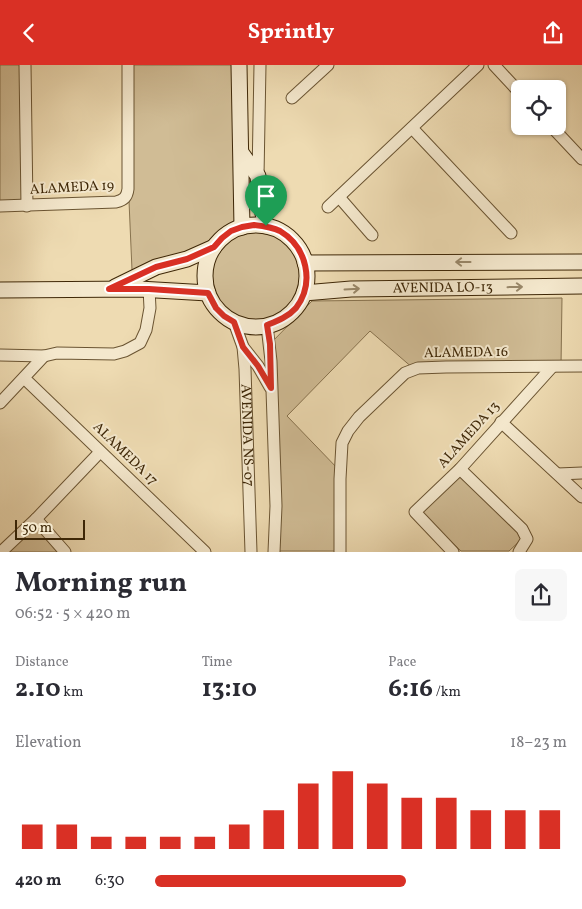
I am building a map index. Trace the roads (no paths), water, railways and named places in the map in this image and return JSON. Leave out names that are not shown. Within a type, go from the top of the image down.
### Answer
[{"type":"street","points":[[25,65],[27,206]]},
{"type":"street","name":"ALAMEDA 19","points":[[0,206],[121,201],[126,197],[128,179],[128,65]]},
{"type":"street","points":[[239,65],[242,227]]},
{"type":"street","points":[[260,65],[258,176],[260,201],[266,226]]},
{"type":"street","points":[[292,98],[328,65]]},
{"type":"street","points":[[463,79],[464,65]]},
{"type":"street","points":[[328,207],[478,65]]},
{"type":"street","points":[[494,65],[510,82]]},
{"type":"street","points":[[507,65],[507,75],[510,82]]},
{"type":"street","points":[[412,128],[511,233]]},
{"type":"street","points":[[559,135],[582,159]]},
{"type":"street","points":[[242,154],[258,176]]},
{"type":"street","points":[[339,197],[372,235]]},
{"type":"street","points":[[266,226],[279,231],[291,239],[300,250],[307,273],[304,293],[295,308],[283,319],[256,327],[234,322],[224,316],[216,308],[208,293],[205,277],[206,267],[214,247],[222,238],[231,231],[242,227],[266,226]]},
{"type":"street","points":[[109,289],[156,267],[187,259],[214,247]]},
{"type":"street","name":"AVENIDA LO-13","points":[[305,263],[582,261]]},
{"type":"street","name":"AVENIDA LO-13","points":[[304,293],[351,289],[582,286]]},
{"type":"street","points":[[0,290],[149,289],[208,293]]},
{"type":"street","points":[[0,355],[114,354],[125,351],[140,343],[150,308],[149,289]]},
{"type":"street","name":"AVENIDA NS-07","points":[[234,322],[243,347],[251,551]]},
{"type":"street","name":"AVENIDA NS-07","points":[[267,325],[270,344],[276,506],[274,551]]},
{"type":"street","points":[[243,347],[258,366],[271,388]]},
{"type":"street","points":[[0,403],[44,356]]},
{"type":"street","name":"ALAMEDA 16","points":[[340,551],[342,443],[348,431],[359,417],[401,377],[418,368],[582,366]]},
{"type":"street","name":"ALAMEDA 13","points":[[453,551],[425,523],[416,511],[460,469],[552,367]]},
{"type":"street","name":"ALAMEDA 17","points":[[24,379],[205,551]]},
{"type":"street","points":[[502,422],[582,497]]},
{"type":"street","points":[[2,551],[36,519],[100,452]]},
{"type":"street","points":[[460,469],[522,529],[527,539],[520,551]]},
{"type":"street","points":[[558,474],[582,473]]},
{"type":"street","points":[[36,519],[65,551]]}]
